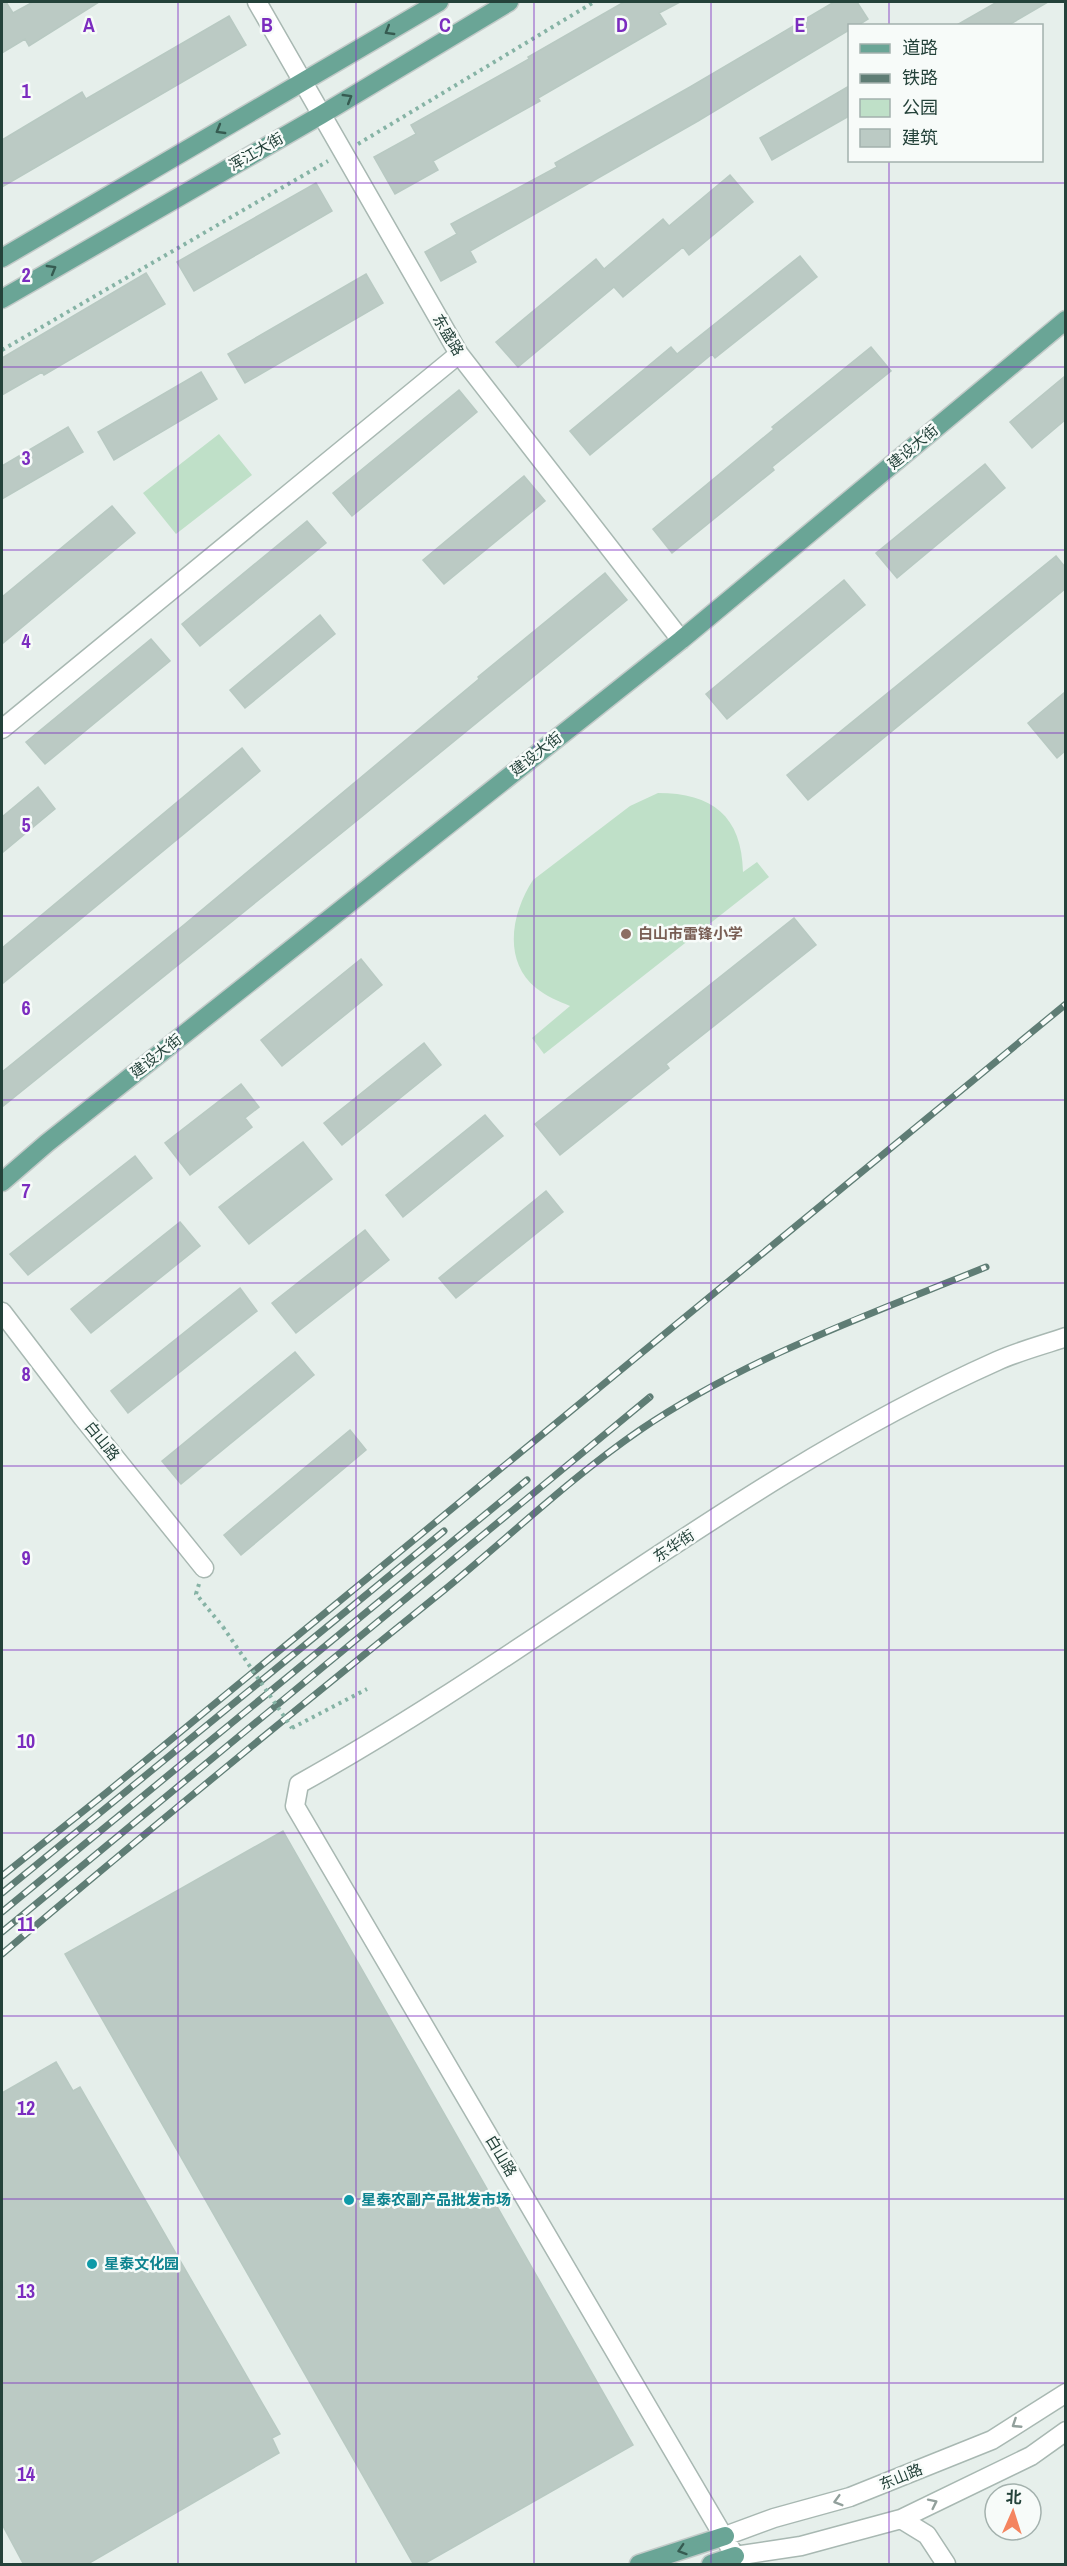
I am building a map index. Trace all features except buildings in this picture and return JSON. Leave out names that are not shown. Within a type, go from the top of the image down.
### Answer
[{"type":"main road","points":[[2,258],[439,2]]},
{"type":"main road","name":"浑江大街","points":[[2,299],[321,115],[509,2]]},
{"type":"main road","name":"建设大街","points":[[2,1182],[56,1135],[681,640],[1065,320]]},
{"type":"main road","points":[[639,2565],[725,2536]]},
{"type":"main road","points":[[711,2565],[735,2556]]},
{"type":"street","name":"东盛路","points":[[257,2],[459,354],[681,640]]},
{"type":"street","points":[[2,729],[459,354]]},
{"type":"street","name":"白山路","points":[[2,1312],[83,1418],[204,1568]]},
{"type":"street","name":"东华街","points":[[299,1784],[386,1733],[810,1460],[878,1422],[998,1361],[1065,1336]]},
{"type":"street","name":"白山路","points":[[299,1784],[295,1806],[735,2556]]},
{"type":"street","name":"东山路","points":[[725,2536],[774,2518],[850,2497],[992,2440],[1065,2392]]},
{"type":"street","points":[[735,2556],[801,2546],[901,2519],[1031,2456],[1065,2431]]},
{"type":"street","points":[[901,2519],[927,2535],[946,2565]]},
{"type":"path","points":[[2,350],[343,153],[594,2]]},
{"type":"path","points":[[204,1568],[196,1594],[223,1627],[292,1728],[367,1689]]},
{"type":"green space","points":[[219,434],[252,475],[176,534],[143,493]]},
{"type":"green space","points":[[658,793],[694,797],[720,812],[730,822],[737,836],[743,872],[757,862],[769,877],[544,1054],[532,1038],[570,1006],[536,988],[525,977],[518,964],[514,936],[520,906],[533,880],[630,806]]},
{"type":"railway","points":[[2,1876],[1066,1004]]},
{"type":"railway","points":[[2,1954],[221,1771],[443,1591],[564,1488],[640,1430],[680,1404],[765,1359],[986,1267]]},
{"type":"railway","points":[[2,1932],[650,1397]]},
{"type":"railway","points":[[2,1912],[527,1480]]},
{"type":"railway","points":[[2,1893],[444,1531]]},
{"type":"place","name":"白山市雷锋小学","points":[[626,934]]},
{"type":"place","name":"星泰农副产品批发市场","points":[[349,2200]]},
{"type":"place","name":"星泰文化园","points":[[92,2264]]}]
